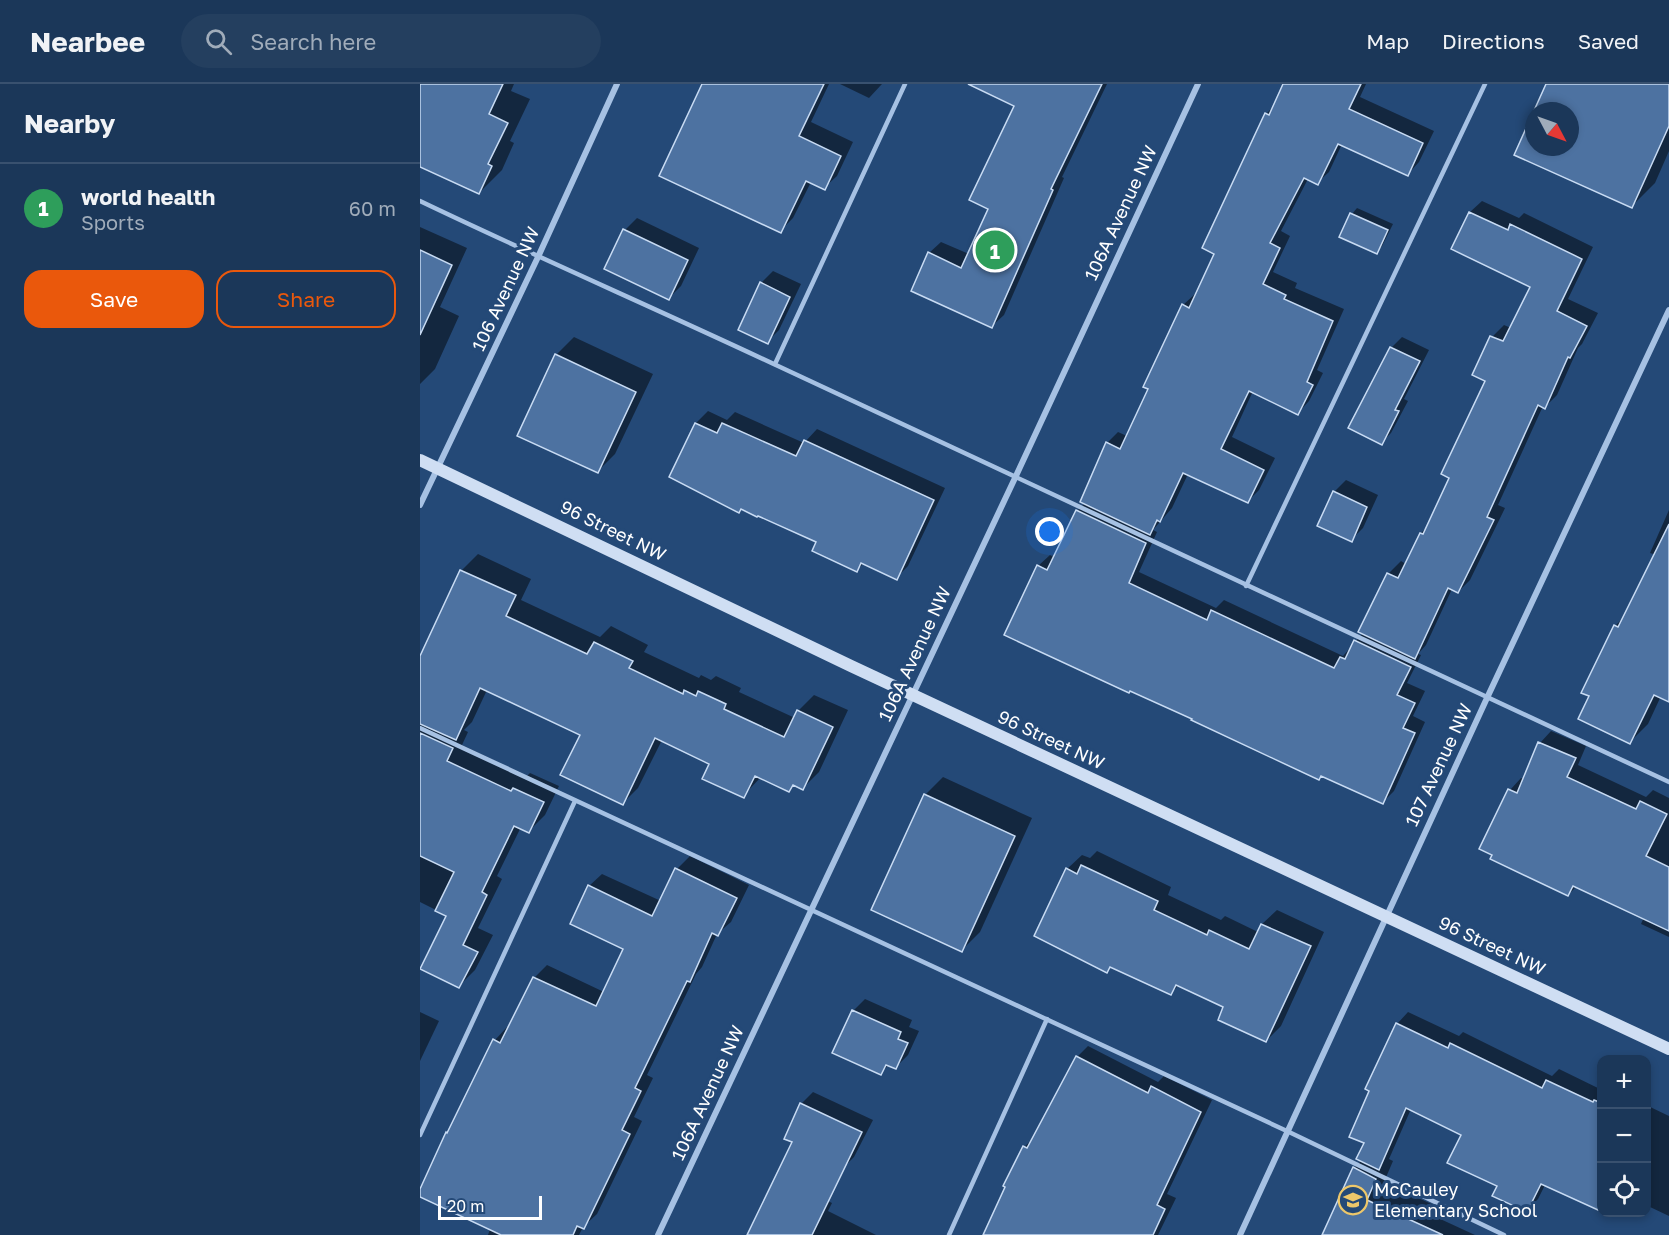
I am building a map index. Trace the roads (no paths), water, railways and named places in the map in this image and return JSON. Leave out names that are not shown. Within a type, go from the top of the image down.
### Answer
[{"type":"street","name":"106 Avenue NW","points":[[420,505],[617,84]]},
{"type":"street","name":"106A Avenue NW","points":[[658,1235],[1198,84]]},
{"type":"street","name":"107 Avenue NW","points":[[1240,1235],[1487,698],[1669,310]]},
{"type":"street","name":"96 Street NW","points":[[420,460],[912,695],[1669,1048]]},
{"type":"lane","points":[[775,364],[905,84]]},
{"type":"lane","points":[[1246,586],[1485,84]]},
{"type":"lane","points":[[420,201],[775,364],[1669,782]]},
{"type":"lane","points":[[420,728],[1289,1131],[1504,1235]]},
{"type":"lane","points":[[420,1135],[575,801]]},
{"type":"lane","points":[[949,1235],[1047,1019]]},
{"type":"place","name":"world health","points":[[995,250]]},
{"type":"place","name":"McCauley Elementary School","points":[[1353,1200]]}]
